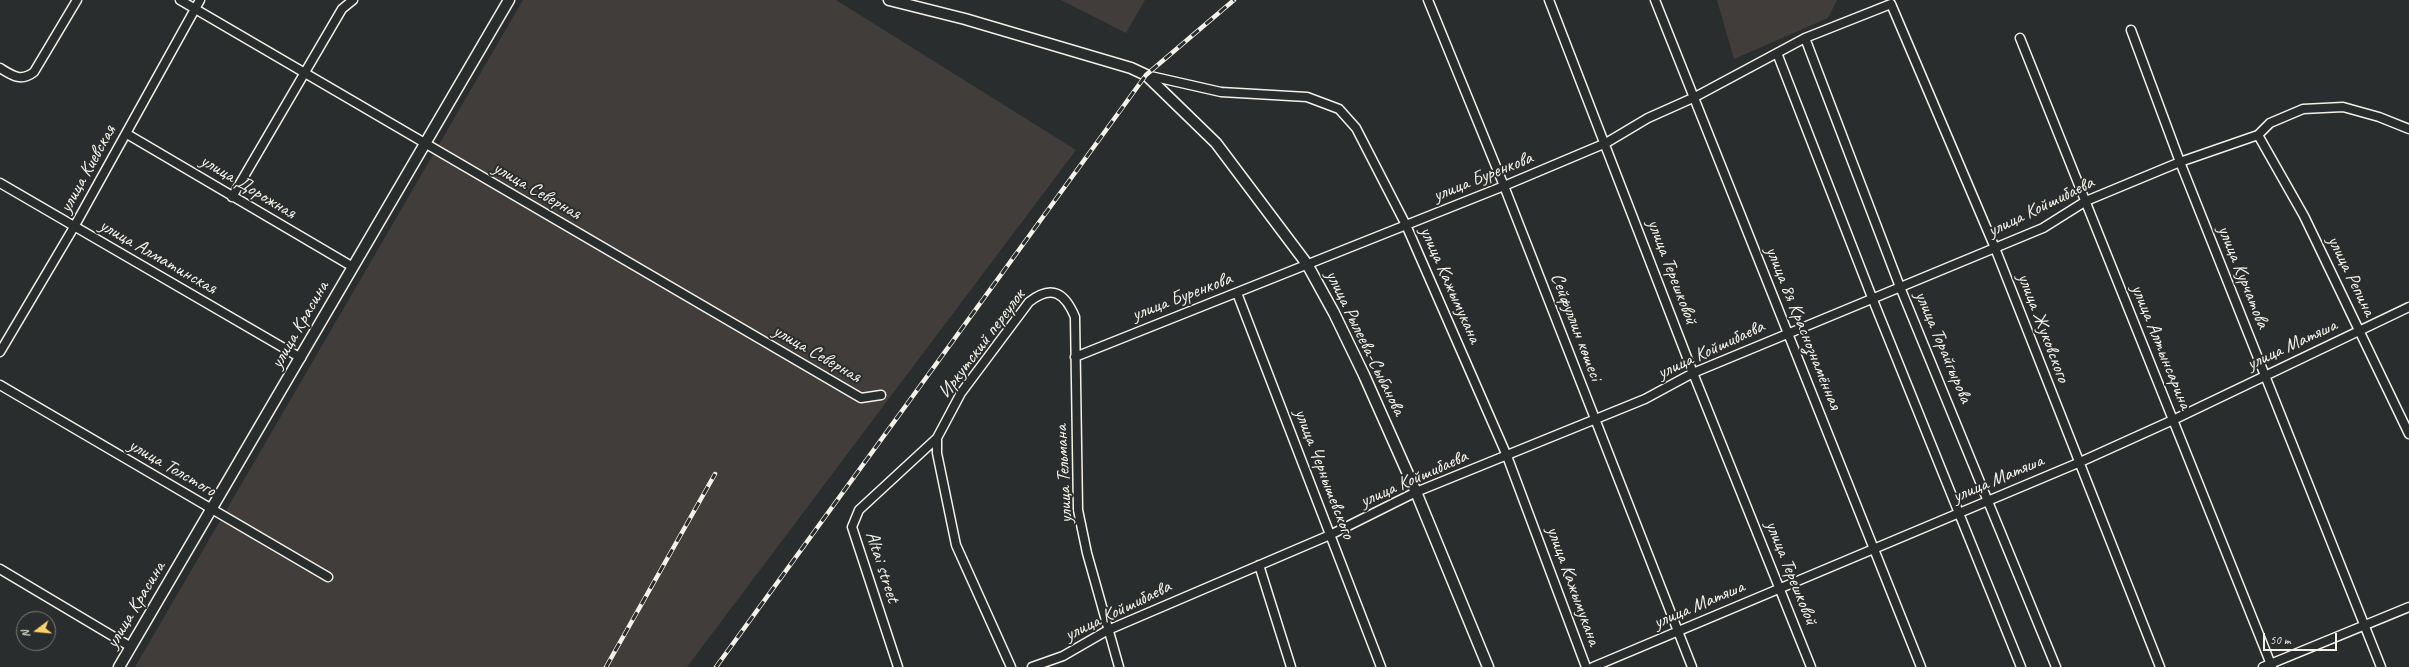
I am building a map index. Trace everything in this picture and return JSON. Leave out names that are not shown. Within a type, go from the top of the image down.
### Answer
[{"type":"street","points":[[0,68],[18,78],[24,78],[34,72],[77,0]]},
{"type":"street","name":"улица Северная","points":[[180,0],[425,145],[861,398],[881,395]]},
{"type":"street","name":"улица Киевская","points":[[0,352],[127,134],[200,0]]},
{"type":"street","points":[[232,196],[342,9],[353,0]]},
{"type":"street","name":"улица Красина","points":[[119,667],[509,0]]},
{"type":"street","points":[[888,0],[965,19],[1121,64],[1146,75]]},
{"type":"street","name":"Сейфуллин көшесі","points":[[1428,0],[1504,186],[1692,667]]},
{"type":"street","name":"улица Терешковой","points":[[1549,0],[1606,143],[1693,373],[1811,667]]},
{"type":"street","name":"улица 8я Краснознамённая","points":[[1655,0],[1695,97],[1921,667]]},
{"type":"street","name":"улица Буренкова","points":[[1075,357],[1504,186],[1606,143],[1648,118],[1695,97],[1805,38],[1891,4]]},
{"type":"street","name":"улица Жуковского","points":[[1891,4],[1995,248],[2078,463],[2160,667]]},
{"type":"street","name":"улица Курчатова","points":[[2131,30],[2180,162],[2381,667]]},
{"type":"street","name":"улица Торайгырова","points":[[1805,38],[1900,286],[1989,500],[2056,667]]},
{"type":"street","name":"улица Алтынсарина","points":[[2020,38],[2173,420],[2269,666]]},
{"type":"street","points":[[1777,53],[1873,300],[2021,667]]},
{"type":"street","name":"улица Кажымукана","points":[[1146,75],[1221,92],[1307,97],[1339,109],[1356,128],[1406,225],[1507,456],[1586,667]]},
{"type":"street","name":"улица Рылеева-Сыбанова","points":[[1146,75],[1216,143],[1307,264],[1338,320],[1416,492],[1488,667]]},
{"type":"street","name":"улица Койшибаева","points":[[1032,667],[1063,656],[1108,630],[1330,536],[1416,492],[1645,399],[1693,373],[1788,333],[1873,300],[1900,286],[2043,228],[2086,201],[2180,162],[2258,135],[2270,123],[2303,109],[2343,107],[2379,117],[2409,128]]},
{"type":"street","name":"улица Дорожная","points":[[127,134],[353,267]]},
{"type":"street","name":"улица Репина","points":[[2258,135],[2304,216],[2409,434]]},
{"type":"street","name":"улица Алматинская","points":[[0,183],[301,358]]},
{"type":"street","name":"Иркутский переулок","points":[[937,438],[961,392],[1029,302],[1039,294],[1055,292],[1068,300]]},
{"type":"street","name":"улица Чернышевского","points":[[1237,293],[1381,667]]},
{"type":"street","name":"улица Тельмана","points":[[1068,300],[1075,317],[1078,510],[1087,553],[1119,667]]},
{"type":"street","name":"улица Матяша","points":[[1593,667],[2078,463],[2173,420],[2409,307]]},
{"type":"street","name":"улица Толстого","points":[[0,385],[328,577]]},
{"type":"street","points":[[937,438],[937,453],[956,545],[1011,667]]},
{"type":"street","name":"Altai street","points":[[898,667],[852,527],[858,510],[937,438]]},
{"type":"street","points":[[1259,565],[1291,667]]},
{"type":"street","points":[[1,573],[131,647]]},
{"type":"street","points":[[2269,666],[2409,607]]},
{"type":"shaded area","points":[[523,0],[836,0],[1076,150],[687,667],[135,667]]},
{"type":"shaded area","points":[[1061,0],[1145,0],[1126,33]]},
{"type":"shaded area","points":[[1717,0],[1837,0],[1828,18],[1734,59]]},
{"type":"railway","points":[[716,667],[1146,75],[1234,0]]},
{"type":"railway","points":[[606,667],[715,474]]}]
